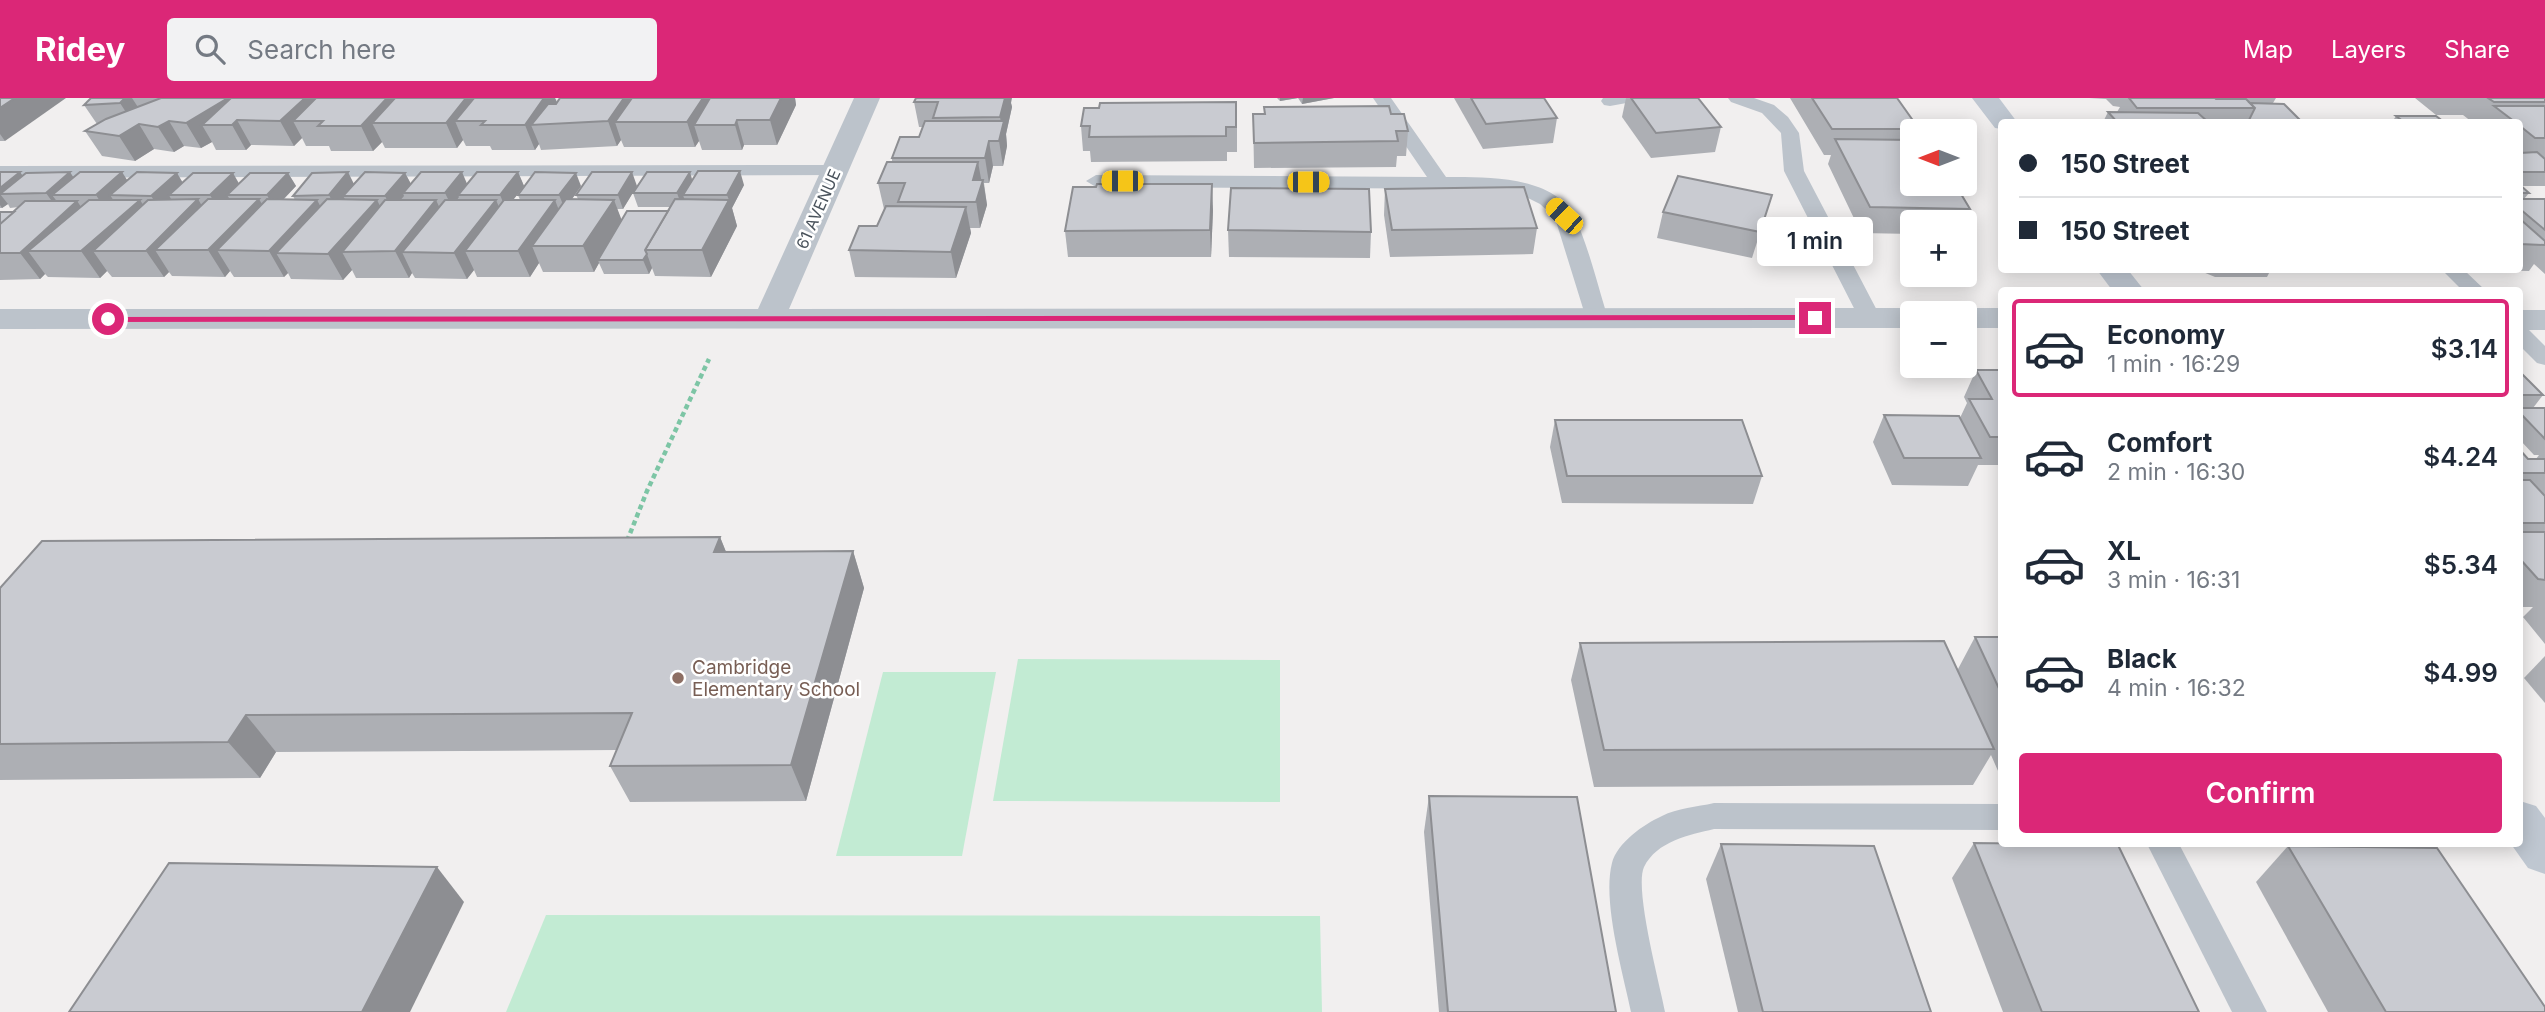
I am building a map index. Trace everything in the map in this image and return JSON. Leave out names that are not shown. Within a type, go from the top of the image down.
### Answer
[{"type":"street","name":"61 AVENUE","points":[[769,319],[867,98]]},
{"type":"street","points":[[1985,98],[2002,119]]},
{"type":"street","points":[[2114,273],[2126,287]]},
{"type":"street","points":[[0,319],[1900,318]]},
{"type":"street","points":[[1977,318],[1998,318]]},
{"type":"street","points":[[2523,320],[2545,320]]},
{"type":"street","points":[[2523,824],[2545,853]]},
{"type":"lane","points":[[1382,98],[1440,182]]},
{"type":"lane","points":[[1737,98],[1768,109],[1782,121],[1790,133],[1794,172],[1870,318]]},
{"type":"lane","points":[[0,172],[835,171]]},
{"type":"lane","points":[[1096,181],[1497,183],[1526,189],[1547,200],[1564,216],[1597,317]]},
{"type":"lane","points":[[2455,273],[2471,287]]},
{"type":"lane","points":[[2523,337],[2545,358]]},
{"type":"lane","points":[[1648,1012],[1626,898],[1628,863],[1649,840],[1673,825],[1714,816],[1998,817]]},
{"type":"lane","points":[[2166,847],[2250,1012]]},
{"type":"path","points":[[638,541],[626,541],[707,363]]},
{"type":"green space","points":[[1018,659],[1280,660],[1280,802],[993,801]]},
{"type":"green space","points":[[883,672],[996,672],[962,856],[836,856]]},
{"type":"green space","points":[[546,915],[1320,916],[1322,1012],[506,1012]]},
{"type":"building","points":[[0,98],[15,98],[0,108]]},
{"type":"building","points":[[91,98],[125,98],[120,103],[84,105]]},
{"type":"building","points":[[161,98],[228,98],[186,123],[169,121],[158,127],[139,124],[119,136],[85,131],[106,119]]},
{"type":"building","points":[[231,98],[305,98],[280,121],[237,120],[232,125],[202,125]]},
{"type":"building","points":[[316,98],[387,98],[361,126],[318,126],[323,121],[293,121]]},
{"type":"building","points":[[395,98],[466,98],[446,123],[372,123]]},
{"type":"building","points":[[474,98],[544,98],[525,125],[481,125],[485,121],[455,121]]},
{"type":"building","points":[[560,98],[624,98],[608,121],[531,125],[548,104],[556,104]]},
{"type":"building","points":[[632,98],[703,98],[687,122],[615,122]]},
{"type":"building","points":[[710,98],[781,98],[770,120],[737,120],[735,125],[694,125]]},
{"type":"building","points":[[916,98],[1005,98],[1000,117],[933,118],[938,102],[914,102]]},
{"type":"building","points":[[1471,98],[1544,98],[1557,118],[1486,124]]},
{"type":"building","points":[[1631,98],[1698,98],[1721,127],[1656,133]]},
{"type":"building","points":[[1812,98],[1897,98],[1912,119],[1900,119],[1900,129],[1832,129]]},
{"type":"building","points":[[2129,98],[2246,99],[2255,108],[2137,108]]},
{"type":"building","points":[[2488,98],[2545,98],[2545,102],[2494,102]]},
{"type":"building","points":[[1236,102],[1236,127],[1226,127],[1226,136],[1089,137],[1090,126],[1081,126],[1084,108],[1099,108],[1100,103]]},
{"type":"building","points":[[2250,103],[2284,104],[2299,119],[2250,119],[2255,108]]},
{"type":"building","points":[[1389,106],[1391,114],[1404,114],[1408,131],[1396,131],[1398,141],[1254,143],[1253,114],[1265,114],[1264,107]]},
{"type":"building","points":[[2494,106],[2545,106],[2545,138],[2535,138],[2523,128],[2523,119],[2511,119]]},
{"type":"building","points":[[2108,112],[2198,113],[2205,119],[2114,119]]},
{"type":"building","points":[[2396,116],[2436,116],[2440,119],[2400,119]]},
{"type":"building","points":[[925,121],[1004,121],[999,141],[989,141],[985,158],[892,158],[900,137],[919,137]]},
{"type":"building","points":[[1835,139],[1900,140],[1900,196],[1962,196],[1970,209],[1870,207]]},
{"type":"building","points":[[2537,152],[2545,159],[2545,172],[2523,172],[2523,153]]},
{"type":"building","points":[[887,162],[978,162],[973,180],[983,180],[976,202],[898,202],[905,183],[878,183]]},
{"type":"building","points":[[698,171],[740,171],[727,195],[683,195]]},
{"type":"building","points":[[0,172],[20,172],[0,188]]},
{"type":"building","points":[[70,172],[46,193],[0,194],[26,173]]},
{"type":"building","points":[[80,172],[122,172],[96,195],[52,195]]},
{"type":"building","points":[[137,172],[177,173],[151,196],[110,195]]},
{"type":"building","points":[[348,172],[329,195],[293,196],[312,173]]},
{"type":"building","points":[[365,172],[405,173],[385,196],[343,196]]},
{"type":"building","points":[[421,172],[462,172],[445,193],[403,193]]},
{"type":"building","points":[[477,172],[518,172],[500,195],[458,195]]},
{"type":"building","points":[[535,172],[576,173],[559,195],[518,195]]},
{"type":"building","points":[[592,172],[632,172],[618,195],[576,195]]},
{"type":"building","points":[[647,172],[690,172],[677,193],[633,193]]},
{"type":"building","points":[[193,173],[233,173],[210,195],[169,195]]},
{"type":"building","points":[[250,173],[288,173],[267,195],[227,195]]},
{"type":"building","points":[[1678,176],[1772,195],[1760,232],[1663,212]]},
{"type":"building","points":[[1097,184],[1212,184],[1210,230],[1065,231],[1073,187],[1096,187]]},
{"type":"building","points":[[1524,187],[1537,228],[1392,230],[1385,189]]},
{"type":"building","points":[[1231,188],[1369,189],[1371,232],[1228,230]]},
{"type":"building","points":[[198,199],[146,251],[93,251],[148,200]]},
{"type":"building","points":[[208,199],[259,199],[208,250],[155,250]]},
{"type":"building","points":[[267,199],[317,200],[269,251],[217,250]]},
{"type":"building","points":[[327,199],[377,200],[328,254],[276,253]]},
{"type":"building","points":[[566,199],[614,200],[583,246],[532,246]]},
{"type":"building","points":[[675,199],[729,200],[702,250],[645,250]]},
{"type":"building","points":[[2523,199],[2545,199],[2545,230],[2523,212]]},
{"type":"building","points":[[89,200],[140,200],[81,251],[28,251]]},
{"type":"building","points":[[385,200],[436,200],[395,251],[342,252]]},
{"type":"building","points":[[445,200],[496,200],[454,253],[402,252]]},
{"type":"building","points":[[504,200],[555,200],[518,251],[465,251]]},
{"type":"building","points":[[25,201],[77,201],[20,253],[0,253],[0,224]]},
{"type":"building","points":[[886,206],[966,207],[951,252],[849,250],[859,226],[877,226]]},
{"type":"building","points":[[627,211],[668,211],[645,250],[647,254],[643,260],[598,260]]},
{"type":"building","points":[[0,212],[14,212],[0,224]]},
{"type":"building","points":[[2523,222],[2545,241],[2545,245],[2523,244]]},
{"type":"building","points":[[1977,370],[1998,370],[1998,437],[1990,437],[1969,399],[1992,399]]},
{"type":"building","points":[[2523,375],[2543,395],[2523,395]]},
{"type":"building","points":[[2523,408],[2545,408],[2545,439],[2523,416]]},
{"type":"building","points":[[1884,415],[1959,416],[1981,458],[1904,458]]},
{"type":"building","points":[[1555,420],[1742,420],[1762,476],[1567,476]]},
{"type":"building","points":[[2523,453],[2528,459],[2545,459],[2545,473],[2523,473]]},
{"type":"building","points":[[2523,480],[2530,480],[2545,496],[2545,523],[2523,523]]},
{"type":"building","points":[[2523,532],[2545,532],[2545,580],[2538,579],[2523,562]]},
{"type":"building","points":[[720,537],[714,552],[853,551],[791,765],[610,766],[632,713],[246,715],[228,742],[0,744],[0,588],[42,541]]},
{"type":"building","points":[[1975,637],[1998,637],[1998,686]]},
{"type":"building","points":[[1944,641],[1994,749],[1604,750],[1580,643]]},
{"type":"building","points":[[1429,796],[1577,797],[1616,1012],[1448,1012]]},
{"type":"building","points":[[1974,843],[1998,843],[1998,847],[2119,847],[2199,1012],[2042,1012]]},
{"type":"building","points":[[1721,844],[1874,846],[1931,1012],[1763,1012]]},
{"type":"building","points":[[2289,847],[2437,848],[2545,1007],[2545,1012],[2386,1012]]},
{"type":"building","points":[[169,863],[437,867],[362,1012],[69,1012]]},
{"type":"place","name":"Cambridge Elementary School","points":[[678,678]]},
{"type":"route","points":[[108,319],[1815,318]]}]
